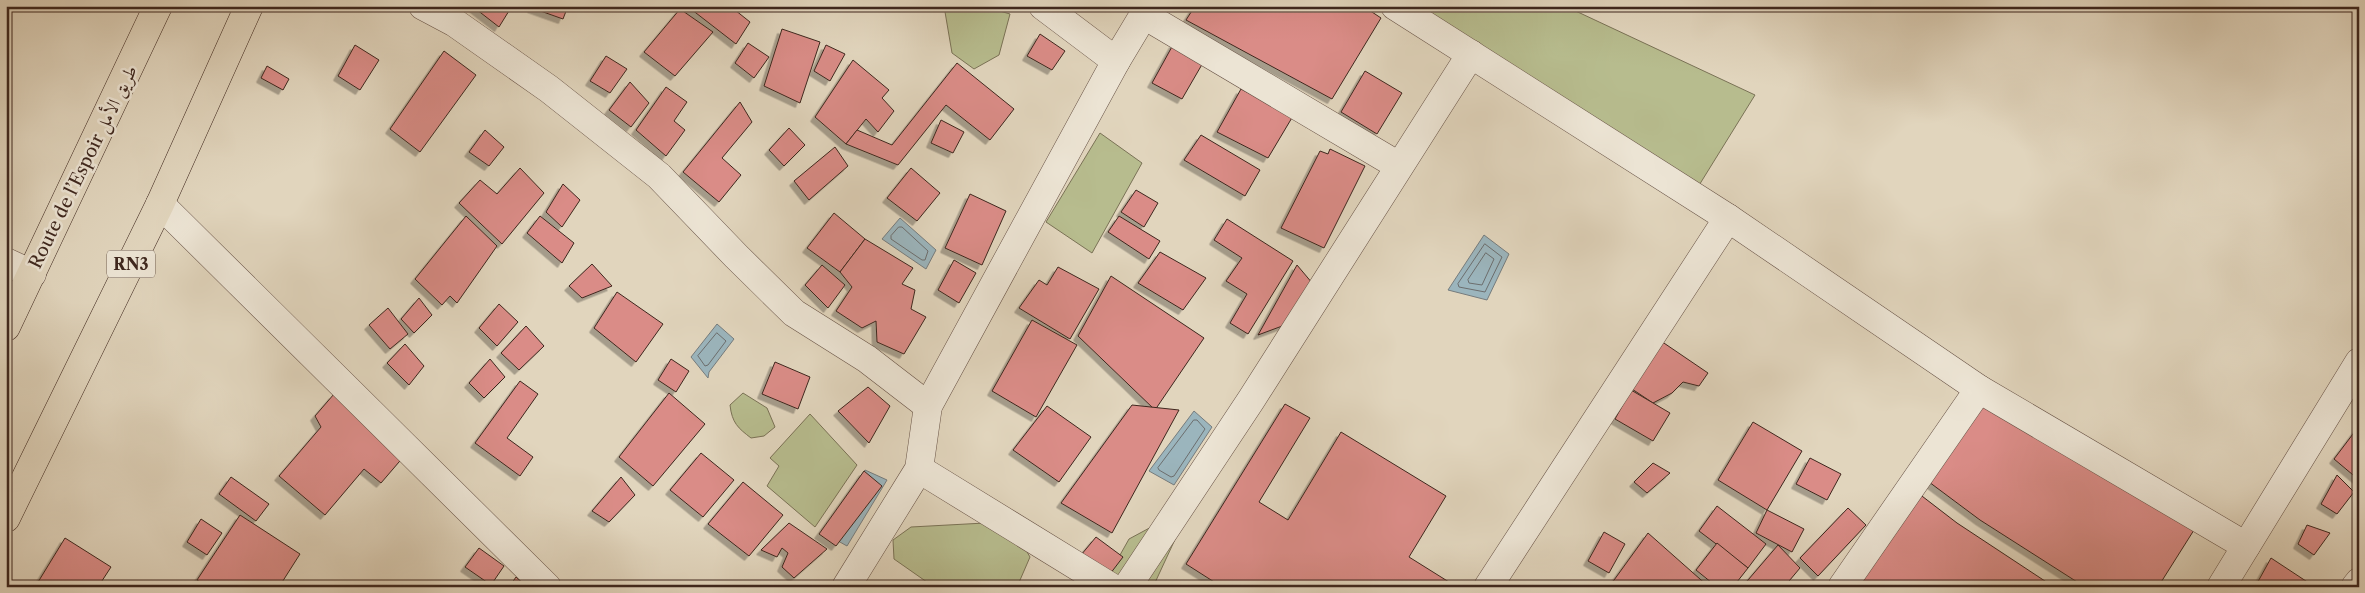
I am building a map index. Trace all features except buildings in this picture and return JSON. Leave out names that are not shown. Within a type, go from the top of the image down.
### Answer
[{"type":"highway","name":"Route de l’Espoir طريق الأمل","points":[[6,327],[158,6]]},
{"type":"highway","name":"RN3","points":[[6,518],[160,204],[249,6]]},
{"type":"street","points":[[423,6],[454,23],[549,89],[660,176],[736,256],[794,313],[867,360],[928,406]]},
{"type":"street","points":[[1043,6],[1116,61]]},
{"type":"street","points":[[1395,6],[1728,218],[1979,389],[2246,546]]},
{"type":"street","points":[[846,587],[919,469],[928,406],[1116,61],[1146,11],[1399,166]]},
{"type":"street","points":[[1128,587],[1251,400],[1471,54]]},
{"type":"street","points":[[160,204],[547,587]]},
{"type":"street","points":[[1491,586],[1728,218]]},
{"type":"street","points":[[6,262],[32,274]]},
{"type":"street","points":[[2221,587],[2359,362]]},
{"type":"street","points":[[1842,587],[1979,389]]},
{"type":"street","points":[[919,469],[1112,587]]},
{"type":"street","points":[[2355,587],[2359,582]]},
{"type":"green space","points":[[944,6],[983,6],[1010,14],[999,55],[974,69],[952,53]]},
{"type":"green space","points":[[1392,6],[1565,6],[1755,95],[1693,195]]},
{"type":"green space","points":[[1100,133],[1142,163],[1092,253],[1046,222]]},
{"type":"green space","points":[[743,393],[767,408],[775,427],[764,436],[751,438],[734,421],[730,405]]},
{"type":"green space","points":[[810,414],[857,465],[815,527],[767,486],[779,466],[770,458]]},
{"type":"green space","points":[[985,523],[1014,530],[1030,557],[1017,587],[934,587],[894,559],[893,540],[911,527]]},
{"type":"green space","points":[[1155,525],[1178,533],[1153,587],[1102,587],[1129,539]]},
{"type":"water","points":[[900,218],[936,250],[926,269],[882,239]]},
{"type":"water","points":[[1484,235],[1509,254],[1487,300],[1448,290]]},
{"type":"water","points":[[717,324],[734,339],[709,372],[708,378],[691,357]]},
{"type":"water","points":[[1194,411],[1212,427],[1174,485],[1149,471]]},
{"type":"water","points":[[865,470],[887,480],[847,546],[822,532]]}]
